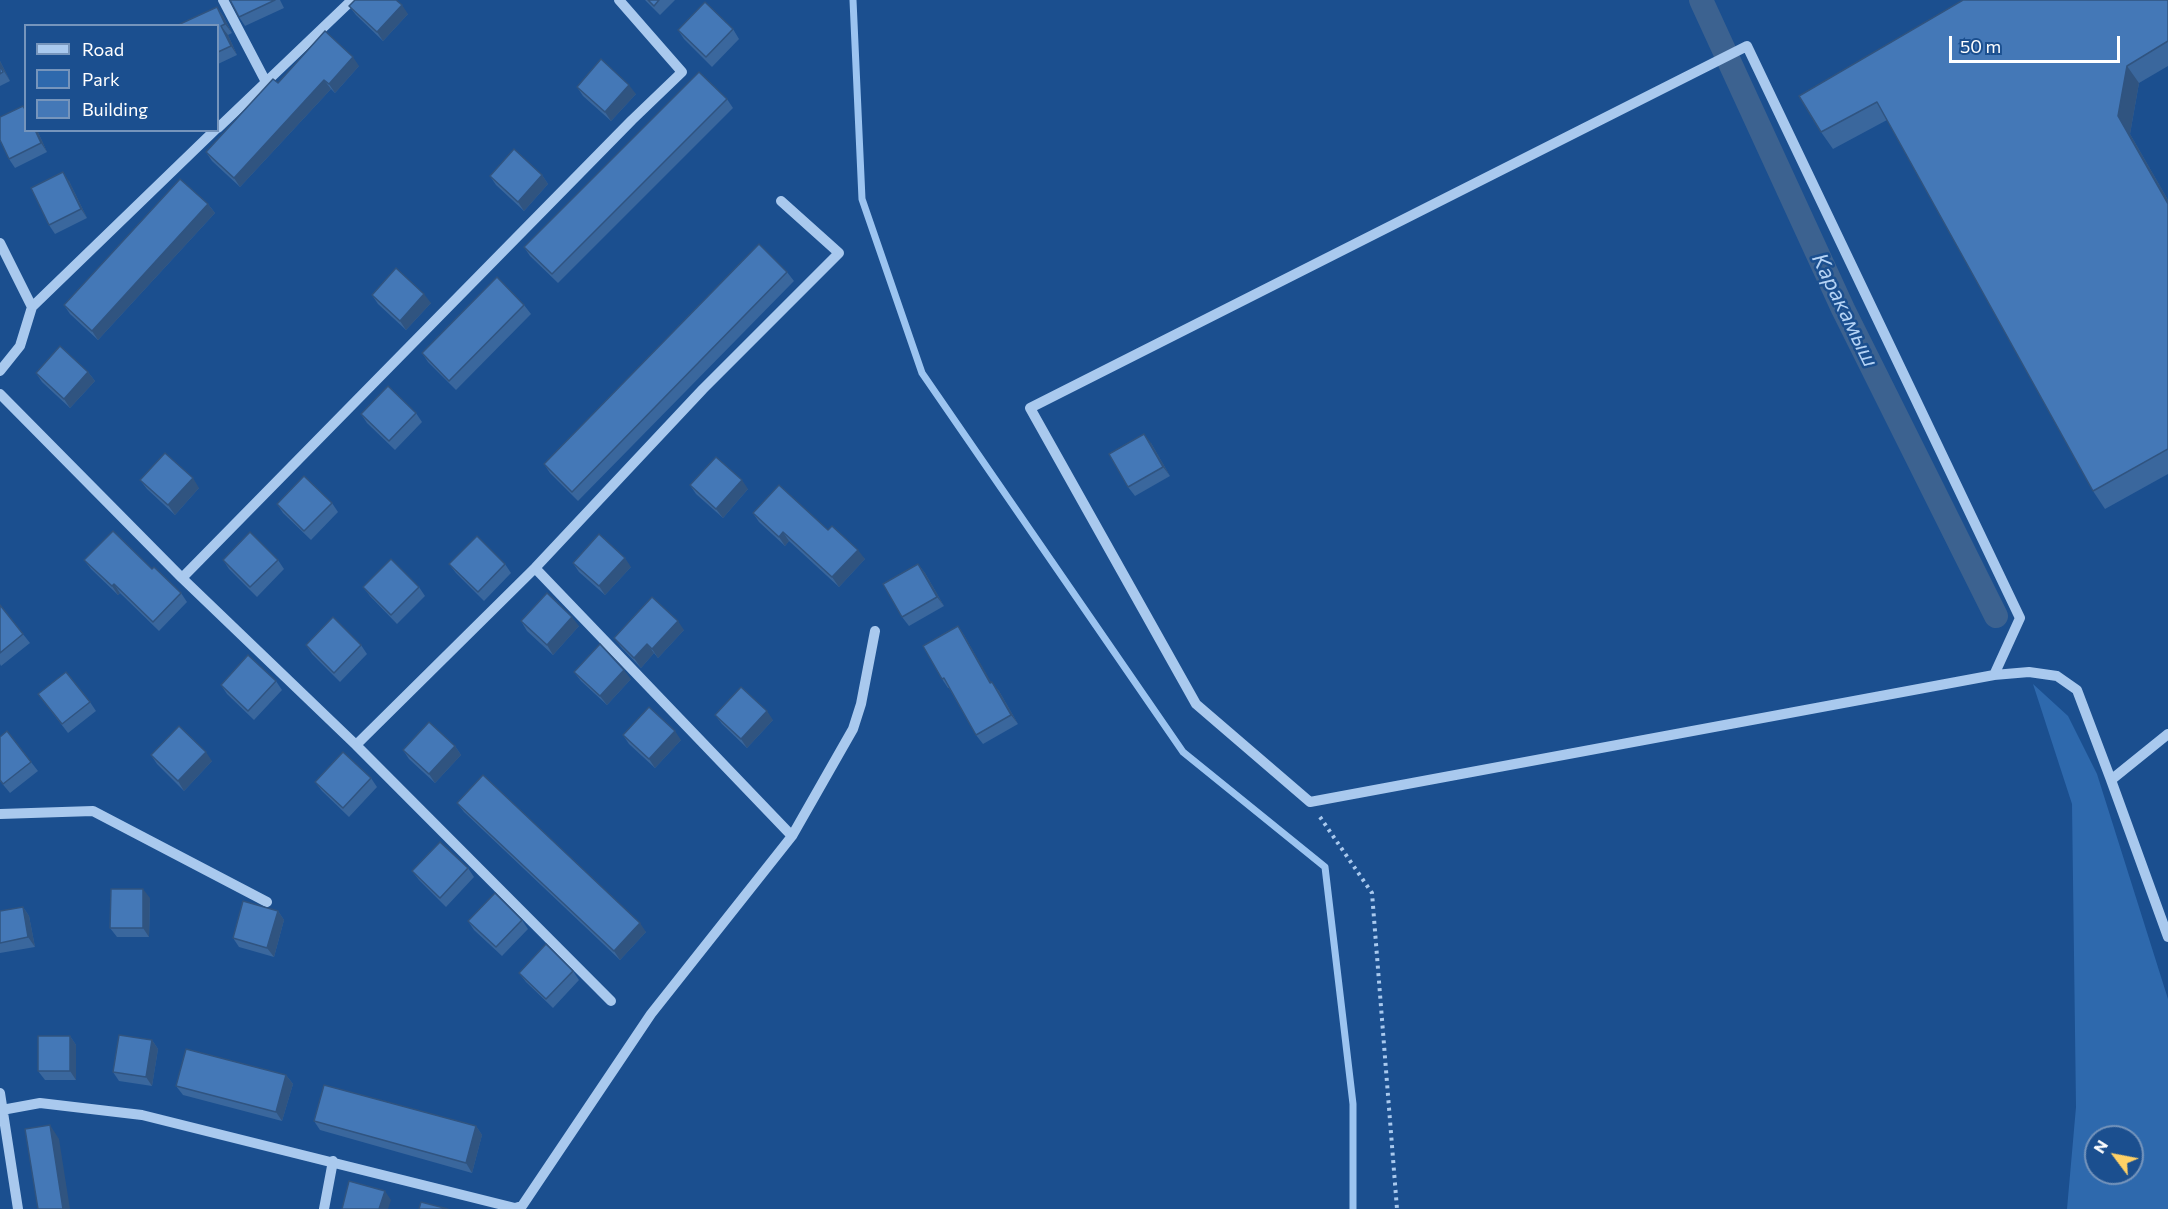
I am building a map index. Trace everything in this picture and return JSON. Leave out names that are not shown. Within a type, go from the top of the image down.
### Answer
[{"type":"street","points":[[223,0],[266,82]]},
{"type":"street","points":[[219,126],[352,0]]},
{"type":"street","points":[[182,578],[632,120],[682,72],[618,0]]},
{"type":"street","points":[[1994,675],[2020,618],[1748,46],[1030,408],[1196,704],[1310,802],[1994,675],[2029,672],[2057,676],[2077,690],[2168,937]]},
{"type":"street","points":[[0,371],[20,346],[32,307],[213,132]]},
{"type":"street","points":[[356,745],[535,568],[703,389],[839,253],[781,201]]},
{"type":"street","points":[[0,243],[32,307]]},
{"type":"street","points":[[0,394],[182,578],[356,745],[611,1001]]},
{"type":"street","points":[[535,568],[792,836]]},
{"type":"street","points":[[3,1110],[40,1103],[141,1115],[515,1208],[522,1206],[651,1014],[792,836],[853,729],[861,704],[875,631]]},
{"type":"street","points":[[2111,780],[2168,734]]},
{"type":"street","points":[[0,814],[93,811],[267,902]]},
{"type":"street","points":[[0,1093],[18,1209]]},
{"type":"street","points":[[324,1209],[333,1161]]},
{"type":"path","points":[[1310,802],[1372,893],[1397,1209]]},
{"type":"green space","points":[[2033,684],[2068,716],[2097,774],[2168,999],[2168,1209],[2067,1209],[2076,1107],[2072,804]]},
{"type":"building","points":[[230,0],[275,0],[239,17]]},
{"type":"building","points":[[355,0],[396,0],[402,5],[377,32],[349,6]]},
{"type":"building","points":[[648,0],[659,0],[654,6]]},
{"type":"building","points":[[1963,0],[2168,0],[2168,41],[2127,66],[2118,116],[2168,204],[2168,449],[2093,491],[1877,102],[1821,132],[1799,96]]},
{"type":"building","points":[[705,2],[733,29],[706,57],[678,30]]},
{"type":"building","points":[[217,7],[225,24],[221,26],[231,46],[219,52],[219,24],[180,24]]},
{"type":"building","points":[[325,31],[353,57],[329,84],[324,80],[234,178],[206,152],[273,79],[278,83]]},
{"type":"building","points":[[601,59],[629,85],[605,112],[577,87]]},
{"type":"building","points":[[699,72],[727,99],[552,274],[524,247]]},
{"type":"building","points":[[23,106],[24,132],[36,132],[41,143],[9,159],[0,140],[0,117]]},
{"type":"building","points":[[514,149],[542,175],[518,202],[490,176]]},
{"type":"building","points":[[63,172],[81,209],[49,225],[31,188]]},
{"type":"building","points":[[180,179],[208,204],[92,331],[64,305]]},
{"type":"building","points":[[759,244],[787,272],[572,492],[544,464]]},
{"type":"building","points":[[396,268],[424,294],[400,321],[372,295]]},
{"type":"building","points":[[497,277],[524,305],[449,381],[422,353]]},
{"type":"building","points":[[60,346],[88,372],[64,399],[36,373]]},
{"type":"building","points":[[388,386],[416,413],[389,441],[361,414]]},
{"type":"building","points":[[1144,434],[1163,467],[1128,487],[1109,454]]},
{"type":"building","points":[[165,453],[193,478],[168,505],[140,480]]},
{"type":"building","points":[[716,457],[742,480],[716,509],[690,485]]},
{"type":"building","points":[[304,476],[332,503],[304,531],[277,504]]},
{"type":"building","points":[[779,485],[828,530],[832,526],[858,550],[832,577],[783,532],[779,537],[753,513]]},
{"type":"building","points":[[113,531],[152,569],[154,567],[181,593],[153,622],[114,584],[112,586],[84,560]]},
{"type":"building","points":[[250,532],[278,560],[250,587],[223,560]]},
{"type":"building","points":[[599,534],[625,558],[599,586],[573,563]]},
{"type":"building","points":[[477,536],[505,564],[478,592],[449,564]]},
{"type":"building","points":[[391,559],[419,587],[391,615],[363,587]]},
{"type":"building","points":[[918,564],[937,597],[902,617],[883,584]]},
{"type":"building","points":[[547,593],[572,617],[547,645],[521,621]]},
{"type":"building","points":[[652,597],[678,621],[652,649],[647,644],[634,658],[614,638]]},
{"type":"building","points":[[0,605],[23,634],[0,653]]},
{"type":"building","points":[[333,617],[361,645],[334,673],[306,645]]},
{"type":"building","points":[[958,626],[1011,715],[976,735],[923,646]]},
{"type":"building","points":[[600,644],[624,670],[600,696],[574,672]]},
{"type":"building","points":[[248,655],[276,681],[248,711],[221,685]]},
{"type":"building","points":[[66,672],[90,702],[62,724],[38,694]]},
{"type":"building","points":[[741,687],[767,711],[741,739],[715,715]]},
{"type":"building","points":[[649,707],[675,731],[649,759],[623,735]]},
{"type":"building","points":[[429,722],[455,746],[429,774],[403,750]]},
{"type":"building","points":[[179,726],[206,752],[178,781],[151,755]]},
{"type":"building","points":[[7,731],[31,762],[3,784],[0,780],[0,737]]},
{"type":"building","points":[[343,752],[371,778],[343,808],[315,782]]},
{"type":"building","points":[[483,775],[640,923],[614,951],[457,803]]},
{"type":"building","points":[[440,842],[468,868],[440,898],[412,871]]},
{"type":"building","points":[[111,889],[143,889],[143,928],[110,928]]},
{"type":"building","points":[[495,893],[522,920],[496,947],[468,921]]},
{"type":"building","points":[[243,901],[278,911],[267,948],[233,938]]},
{"type":"building","points":[[23,907],[28,937],[0,943],[0,911]]},
{"type":"building","points":[[546,944],[573,971],[546,999],[519,973]]},
{"type":"building","points":[[119,1035],[152,1040],[146,1077],[113,1072]]},
{"type":"building","points":[[38,1036],[70,1036],[70,1071],[38,1071]]},
{"type":"building","points":[[186,1049],[286,1075],[276,1112],[176,1086]]},
{"type":"building","points":[[324,1085],[476,1126],[466,1163],[314,1121]]},
{"type":"building","points":[[50,1125],[63,1209],[38,1209],[25,1129]]},
{"type":"building","points":[[349,1181],[385,1191],[379,1209],[342,1209]]},
{"type":"building","points":[[421,1202],[448,1209],[419,1209]]},
{"type":"waterway","points":[[853,0],[862,199],[922,373],[1183,752],[1325,867],[1353,1104],[1353,1209]]},
{"type":"waterway","name":"Каракамыш","points":[[1701,0],[1843,309],[1996,616]]}]
